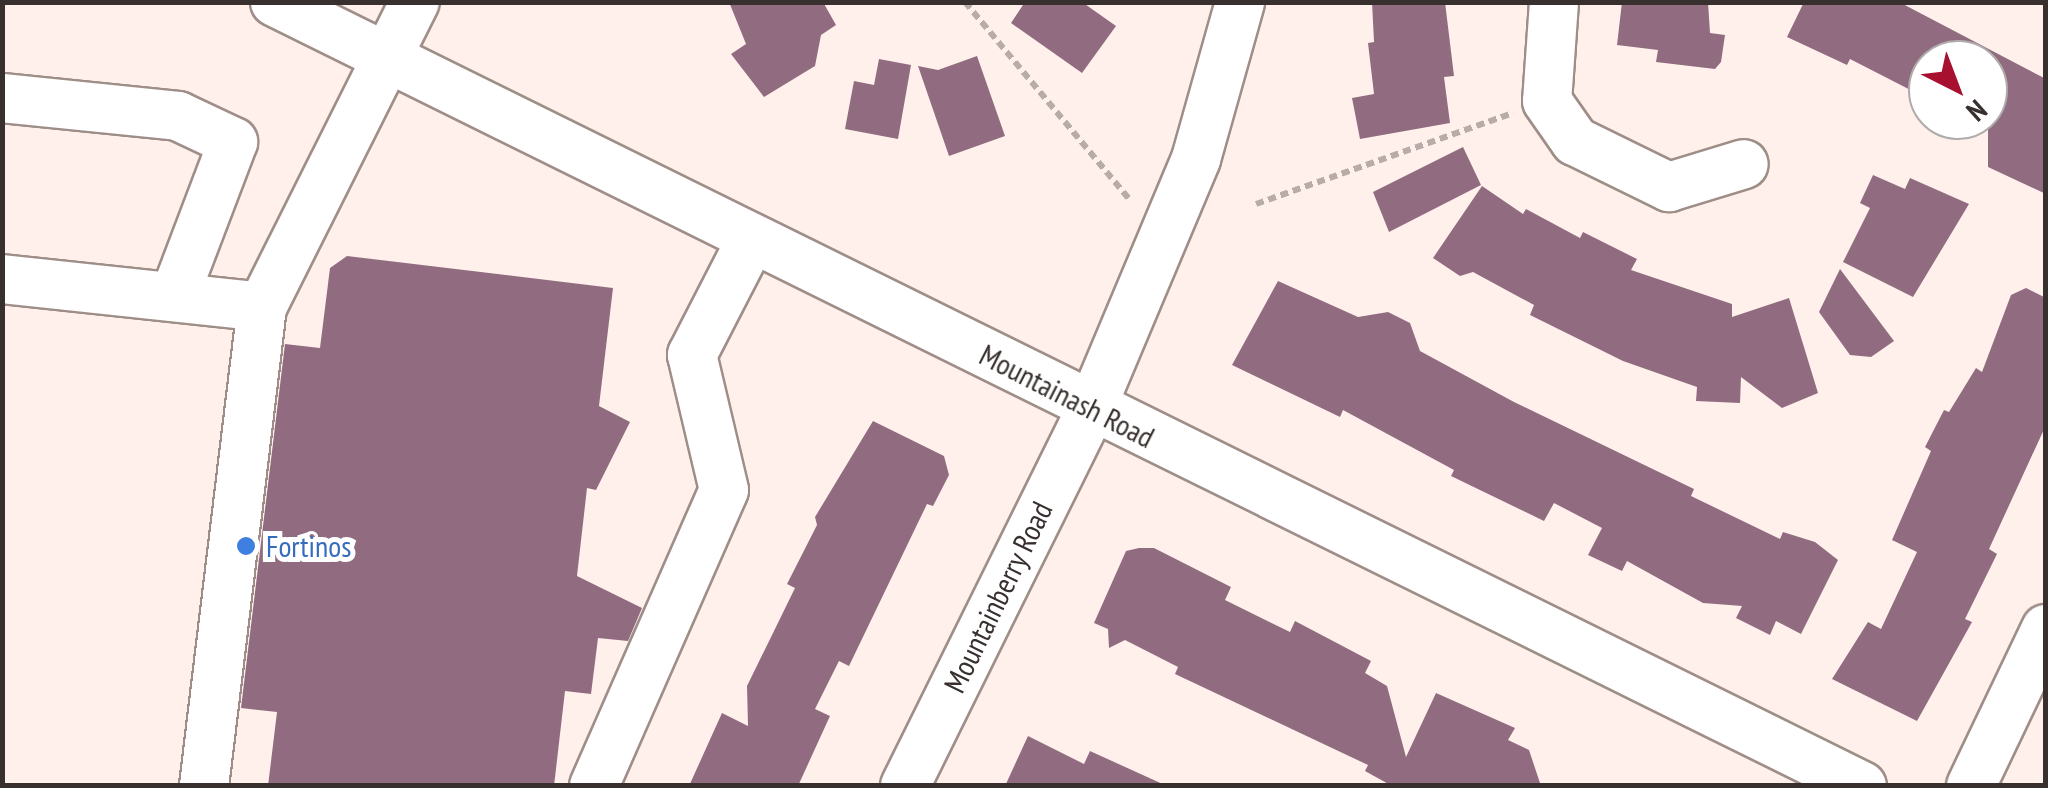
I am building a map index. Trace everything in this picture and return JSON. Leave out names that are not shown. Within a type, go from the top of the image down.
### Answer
[{"type":"street","name":"Mountainash Road","points":[[275,2],[1091,409],[1862,786]]},
{"type":"street","points":[[204,786],[262,307],[415,2]]},
{"type":"street","name":"Mountainberry Road","points":[[905,786],[1091,409],[1196,160],[1240,2]]},
{"type":"street","points":[[1554,2],[1546,101],[1575,141],[1668,187],[1744,164]]},
{"type":"street","points":[[2,98],[178,116],[233,142],[175,295]]},
{"type":"street","points":[[594,786],[724,490],[692,355],[751,240]]},
{"type":"street","points":[[2,279],[262,307]]},
{"type":"street","points":[[1972,786],[2046,630]]},
{"type":"path","points":[[966,2],[1130,200]]},
{"type":"path","points":[[1256,204],[1546,101]]},
{"type":"building","points":[[729,2],[823,2],[836,25],[821,35],[815,66],[764,97],[731,54],[746,44]]},
{"type":"building","points":[[1025,2],[1082,2],[1116,26],[1082,73],[1011,23]]},
{"type":"building","points":[[1372,2],[1445,2],[1454,76],[1444,77],[1450,123],[1360,139],[1352,98],[1374,94],[1368,43],[1374,42]]},
{"type":"building","points":[[1622,2],[1708,2],[1710,33],[1725,35],[1721,62],[1715,69],[1656,62],[1658,50],[1617,45]]},
{"type":"building","points":[[1804,2],[1899,2],[1972,40],[1908,40],[1908,89],[1850,59],[1847,65],[1787,37]]},
{"type":"building","points":[[977,56],[1005,136],[949,156],[918,66],[938,70]]},
{"type":"building","points":[[879,59],[911,65],[898,139],[845,129],[854,81],[874,85]]},
{"type":"building","points":[[2008,59],[2046,79],[2046,194],[1988,167],[1988,140],[2008,140]]},
{"type":"building","points":[[1463,147],[1481,185],[1389,232],[1373,192]]},
{"type":"building","points":[[1873,175],[1905,189],[1910,178],[1969,204],[1913,297],[1843,262],[1870,208],[1860,203]]},
{"type":"building","points":[[1482,186],[1523,214],[1526,209],[1580,238],[1583,232],[1637,259],[1631,270],[1732,304],[1732,317],[1789,298],[1818,393],[1782,408],[1741,377],[1740,403],[1696,401],[1697,387],[1623,361],[1530,315],[1534,305],[1473,272],[1460,276],[1433,258]]},
{"type":"building","points":[[347,256],[613,288],[599,406],[630,422],[596,490],[587,488],[577,576],[642,608],[628,641],[598,638],[591,694],[565,691],[554,786],[268,786],[277,712],[241,708],[285,344],[320,348],[330,268]]},
{"type":"building","points":[[1840,269],[1894,341],[1871,357],[1850,355],[1819,312]]},
{"type":"building","points":[[1278,281],[1358,317],[1388,312],[1410,323],[1420,351],[1514,402],[1694,489],[1691,496],[1780,539],[1783,532],[1815,542],[1838,560],[1801,634],[1776,621],[1770,635],[1736,618],[1742,606],[1703,603],[1627,561],[1622,571],[1588,555],[1602,528],[1554,503],[1544,521],[1451,476],[1454,470],[1343,410],[1340,417],[1232,365]]},
{"type":"building","points":[[2026,288],[2046,298],[2046,425],[1989,549],[1997,554],[1965,619],[1972,622],[1917,721],[1832,679],[1868,622],[1881,629],[1917,552],[1892,540],[1931,451],[1925,447],[1944,410],[1949,412],[1976,368],[1982,372],[2011,295]]},
{"type":"building","points":[[873,421],[944,456],[949,475],[933,506],[927,504],[849,666],[839,661],[815,709],[830,716],[798,786],[689,786],[722,713],[748,726],[747,686],[795,588],[787,584],[817,525],[815,517]]},
{"type":"building","points":[[1154,548],[1231,587],[1225,600],[1290,632],[1295,621],[1371,661],[1365,673],[1387,686],[1406,757],[1436,693],[1515,728],[1508,740],[1529,750],[1541,786],[1392,786],[1365,771],[1368,765],[1175,674],[1178,667],[1125,640],[1109,648],[1108,629],[1094,623],[1126,551]]},
{"type":"building","points":[[1028,736],[1084,764],[1090,751],[1167,786],[1005,786]]},
{"type":"place","name":"Fortinos","points":[[246,546]]}]
